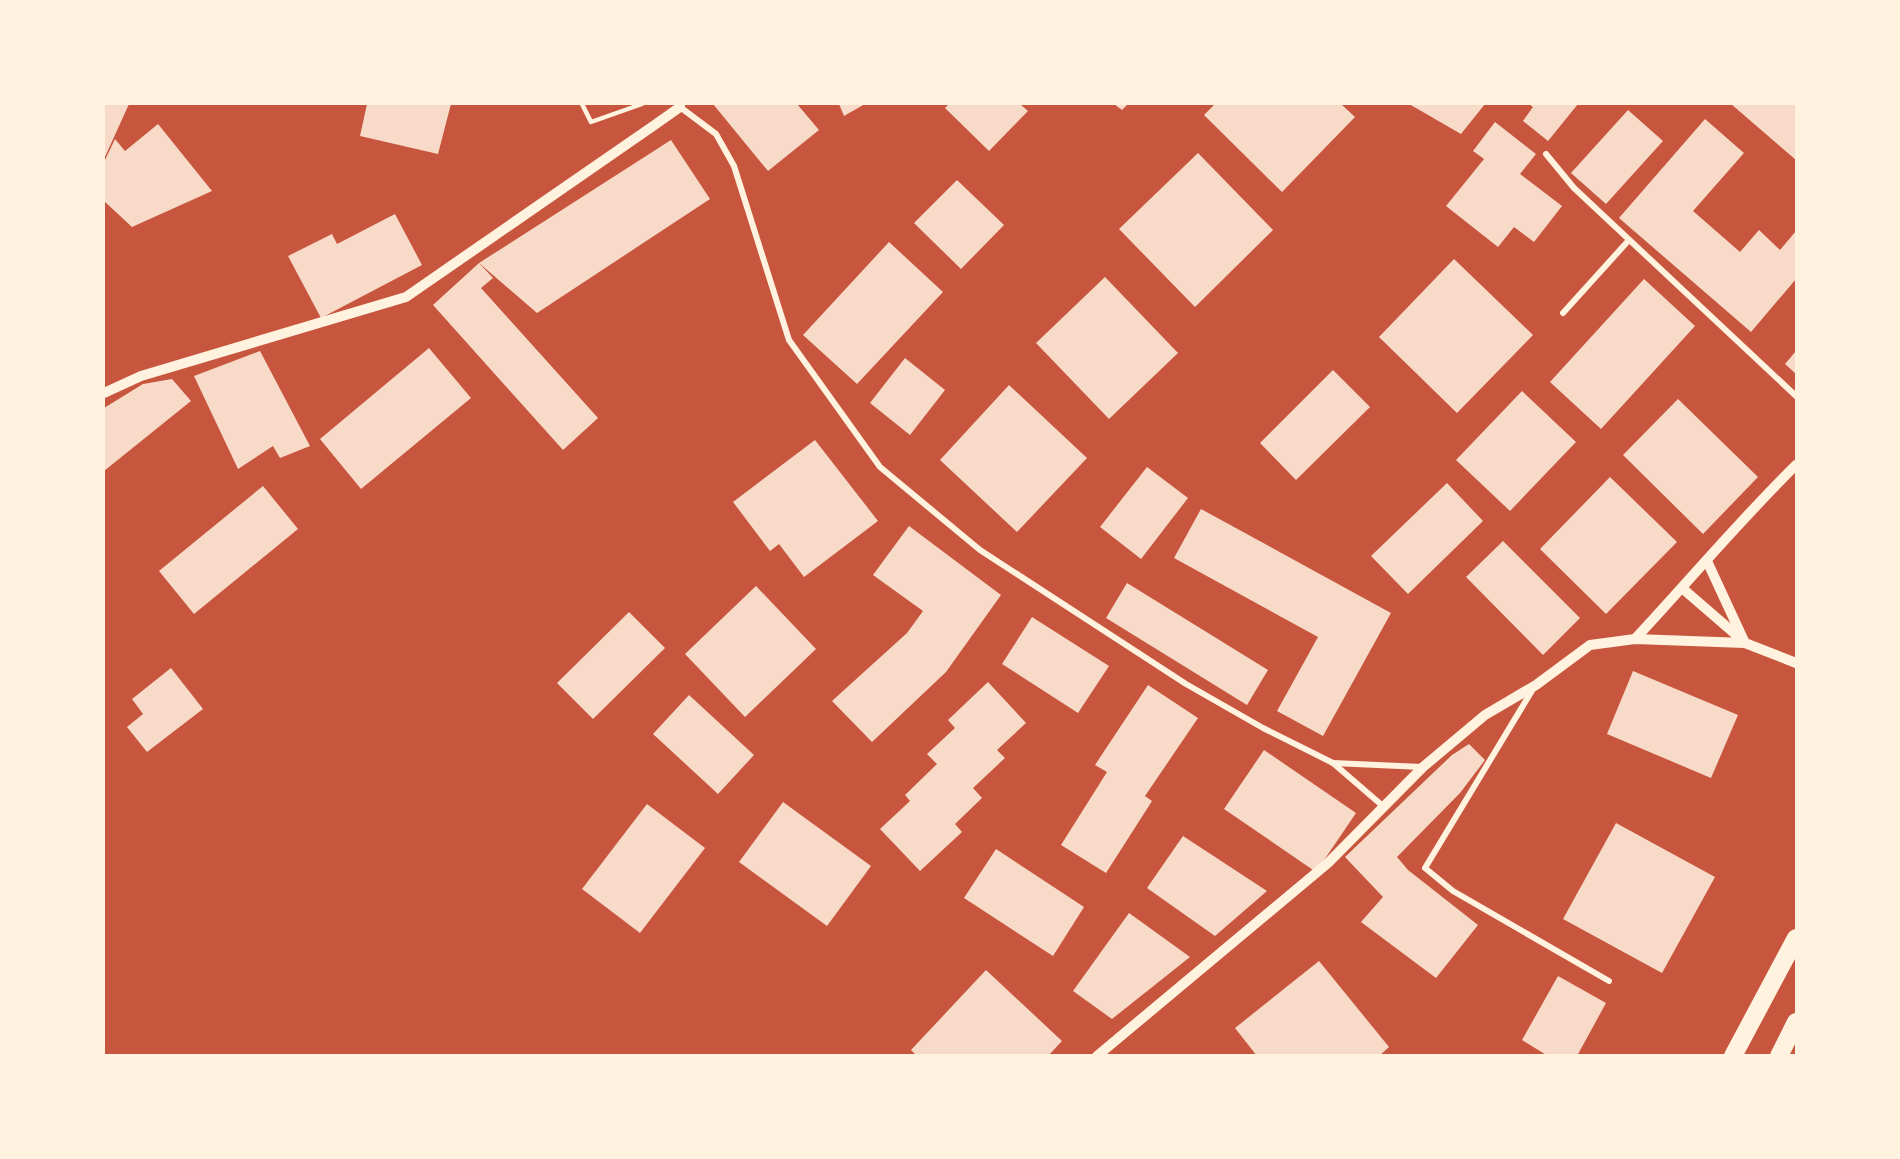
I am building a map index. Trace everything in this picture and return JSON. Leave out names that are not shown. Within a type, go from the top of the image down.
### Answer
[{"type":"highway","points":[[1733,1056],[1797,938]]},
{"type":"highway","points":[[1779,1056],[1797,1022]]},
{"type":"street","points":[[104,393],[141,376],[406,297],[680,105],[716,134],[735,166],[789,340],[880,466],[980,550],[1186,684],[1263,728],[1333,763],[1384,807]]},
{"type":"street","points":[[1546,154],[1574,188],[1797,396]]},
{"type":"street","points":[[1563,313],[1629,240]]},
{"type":"street","points":[[1635,639],[1707,561],[1742,519],[1797,465]]},
{"type":"street","points":[[1707,561],[1745,643]]},
{"type":"street","points":[[1682,588],[1745,643]]},
{"type":"street","points":[[1097,1056],[1328,863],[1423,767],[1485,715],[1536,685],[1590,645],[1635,639],[1745,643],[1797,663]]},
{"type":"street","points":[[1536,685],[1425,868],[1453,891],[1609,981]]},
{"type":"street","points":[[1333,763],[1423,767]]},
{"type":"lane","points":[[582,104],[591,122],[642,104]]},
{"type":"building","points":[[104,104],[129,104],[104,159]]},
{"type":"building","points":[[367,104],[451,104],[438,154],[360,136]]},
{"type":"building","points":[[713,104],[797,104],[819,130],[768,171]]},
{"type":"building","points":[[839,104],[865,104],[844,116]]},
{"type":"building","points":[[949,104],[1020,104],[1028,111],[989,151],[945,108]]},
{"type":"building","points":[[1114,104],[1128,104],[1122,110]]},
{"type":"building","points":[[1215,104],[1341,104],[1355,117],[1282,192],[1204,115]]},
{"type":"building","points":[[1409,104],[1485,104],[1461,134]]},
{"type":"building","points":[[1529,104],[1578,104],[1548,141],[1523,121],[1533,107]]},
{"type":"building","points":[[1731,104],[1796,104],[1796,160]]},
{"type":"building","points":[[1628,110],[1663,141],[1606,204],[1571,173]]},
{"type":"building","points":[[1705,119],[1744,153],[1693,211],[1740,252],[1759,230],[1780,250],[1796,231],[1796,279],[1751,332],[1619,218]]},
{"type":"building","points":[[1495,122],[1536,154],[1520,174],[1562,206],[1534,242],[1514,227],[1498,247],[1446,206],[1484,159],[1473,151]]},
{"type":"building","points":[[158,124],[212,191],[132,227],[104,201],[104,162],[115,139],[125,151]]},
{"type":"building","points":[[671,140],[710,199],[537,313],[479,263]]},
{"type":"building","points":[[1198,153],[1273,230],[1195,307],[1119,229]]},
{"type":"building","points":[[957,180],[1004,225],[961,269],[914,223]]},
{"type":"building","points":[[395,214],[422,265],[321,318],[288,256],[332,234],[337,244]]},
{"type":"building","points":[[889,242],[943,292],[857,384],[803,335]]},
{"type":"building","points":[[1454,259],[1533,335],[1457,413],[1379,337]]},
{"type":"building","points":[[479,263],[493,278],[481,288],[598,418],[563,450],[433,305]]},
{"type":"building","points":[[1105,277],[1178,353],[1109,419],[1036,343]]},
{"type":"building","points":[[1644,279],[1695,326],[1601,429],[1550,382]]},
{"type":"building","points":[[429,348],[471,398],[361,489],[320,439]]},
{"type":"building","points":[[260,351],[310,446],[280,458],[273,446],[238,469],[194,376]]},
{"type":"building","points":[[1796,351],[1796,374],[1785,364]]},
{"type":"building","points":[[905,358],[945,390],[910,435],[870,403]]},
{"type":"building","points":[[1333,370],[1370,407],[1296,480],[1260,443]]},
{"type":"building","points":[[172,379],[191,401],[104,471],[104,408],[143,384]]},
{"type":"building","points":[[1009,385],[1087,458],[1017,532],[940,460]]},
{"type":"building","points":[[1522,391],[1576,442],[1510,511],[1456,460]]},
{"type":"building","points":[[1678,399],[1758,477],[1703,534],[1623,455]]},
{"type":"building","points":[[815,440],[878,521],[804,577],[779,544],[770,551],[733,502]]},
{"type":"building","points":[[1147,467],[1188,498],[1141,559],[1100,527]]},
{"type":"building","points":[[1610,477],[1677,542],[1606,614],[1540,549]]},
{"type":"building","points":[[1447,483],[1483,521],[1408,594],[1371,556]]},
{"type":"building","points":[[263,486],[298,529],[194,614],[159,571]]},
{"type":"building","points":[[1201,509],[1391,613],[1323,736],[1277,711],[1318,637],[1174,558]]},
{"type":"building","points":[[909,526],[1001,595],[946,672],[872,742],[832,701],[907,633],[923,611],[873,575]]},
{"type":"building","points":[[1503,541],[1580,618],[1543,655],[1466,577]]},
{"type":"building","points":[[1127,583],[1268,670],[1247,705],[1106,618]]},
{"type":"building","points":[[756,586],[816,649],[745,717],[685,654]]},
{"type":"building","points":[[629,612],[665,648],[593,719],[557,683]]},
{"type":"building","points":[[1032,617],[1109,666],[1078,713],[1002,664]]},
{"type":"building","points":[[171,668],[203,709],[147,752],[127,727],[143,714],[132,699]]},
{"type":"building","points":[[1633,671],[1738,715],[1711,778],[1607,734]]},
{"type":"building","points":[[988,682],[1026,723],[997,750],[1005,758],[973,788],[982,798],[955,824],[962,832],[920,871],[880,829],[910,801],[905,795],[937,764],[927,754],[955,728],[948,720]]},
{"type":"building","points":[[1148,685],[1198,718],[1145,796],[1152,801],[1106,873],[1061,845],[1107,772],[1095,765]]},
{"type":"building","points":[[689,695],[754,755],[718,794],[653,734]]},
{"type":"building","points":[[1469,744],[1485,760],[1460,793],[1397,857],[1408,870],[1478,925],[1436,978],[1361,922],[1383,897],[1345,857],[1452,755]]},
{"type":"building","points":[[1264,750],[1356,813],[1316,872],[1224,809]]},
{"type":"building","points":[[783,802],[871,866],[827,926],[739,862]]},
{"type":"building","points":[[647,804],[705,848],[640,933],[582,889]]},
{"type":"building","points":[[1616,823],[1715,877],[1662,973],[1563,919]]},
{"type":"building","points":[[1183,836],[1267,891],[1215,936],[1147,888]]},
{"type":"building","points":[[996,849],[1084,907],[1053,956],[964,898]]},
{"type":"building","points":[[1129,913],[1190,957],[1112,1019],[1073,991]]},
{"type":"building","points":[[1319,961],[1389,1047],[1379,1056],[1257,1056],[1235,1028]]},
{"type":"building","points":[[986,970],[1062,1041],[1048,1056],[917,1056],[911,1050]]},
{"type":"building","points":[[1558,976],[1606,1003],[1577,1056],[1548,1056],[1522,1040]]}]
